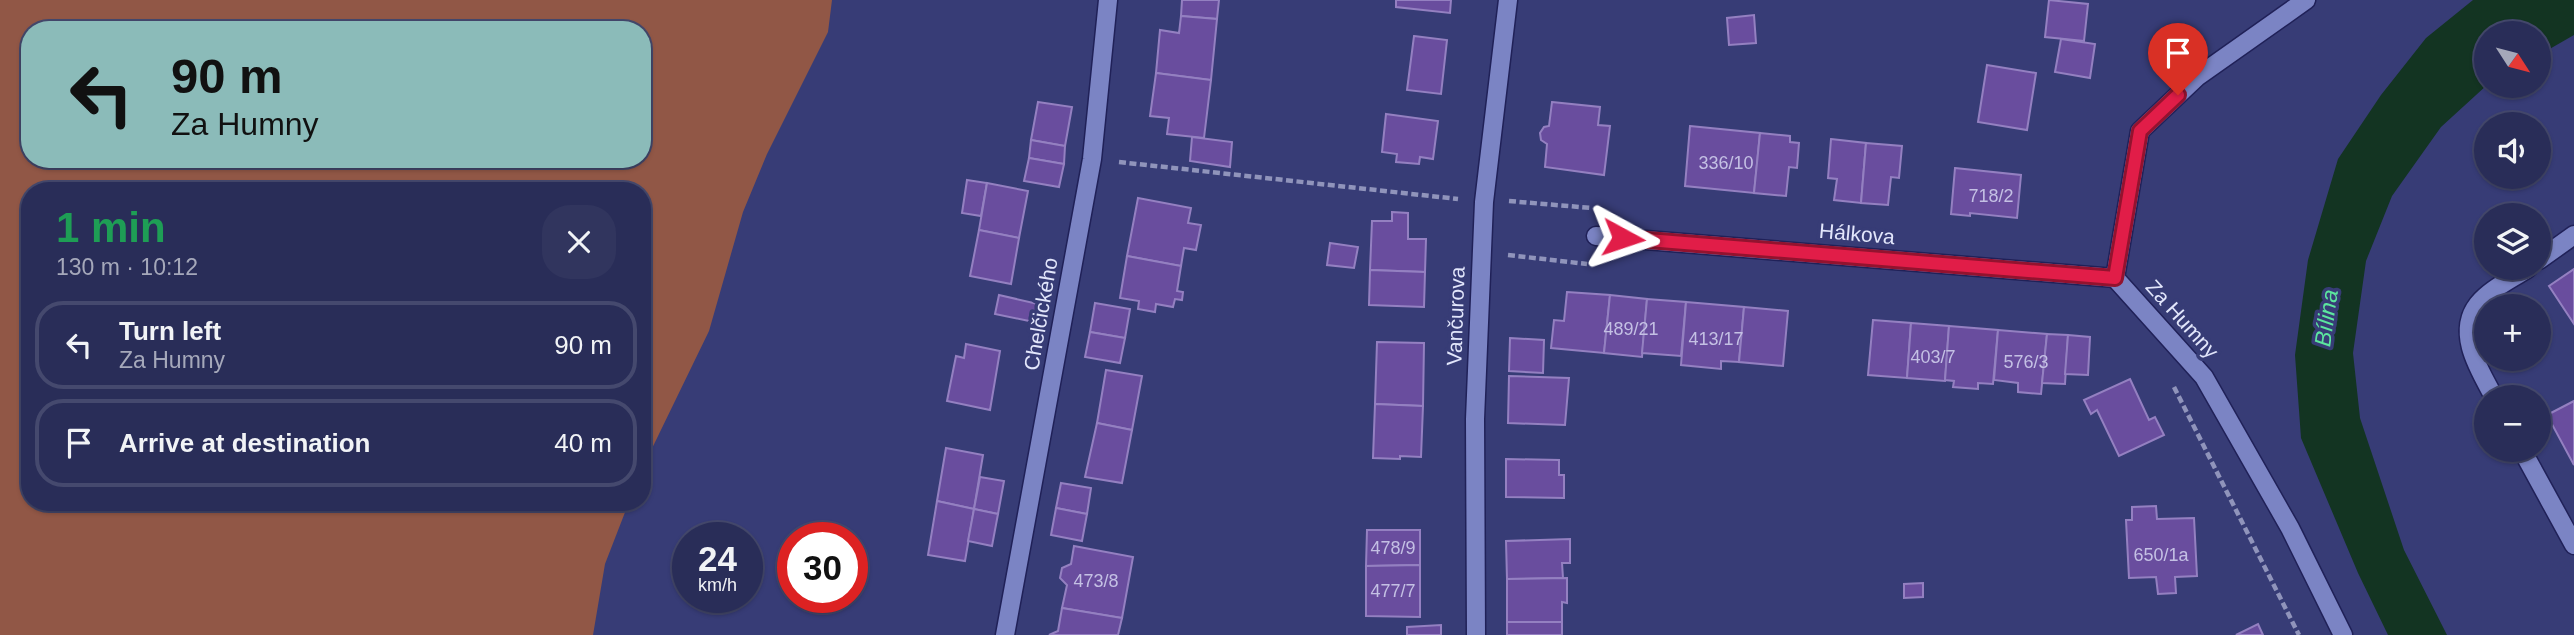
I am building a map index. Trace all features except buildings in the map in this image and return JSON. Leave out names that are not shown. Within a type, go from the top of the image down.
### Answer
[{"type":"street","name":"Chelčického","points":[[1005,635],[1092,159],[1108,0]]},
{"type":"street","name":"Vančurova","points":[[1476,635],[1475,419],[1484,202],[1508,0]]},
{"type":"street","name":"Za Humny","points":[[2306,0],[2197,77],[2140,131],[2115,278],[2204,377],[2290,528],[2343,635]]},
{"type":"street","points":[[2551,251],[2574,235]]},
{"type":"street","name":"Hálkova","points":[[1596,236],[2115,278]]},
{"type":"street","points":[[2488,385],[2470,349],[2469,326],[2477,305],[2511,280]]},
{"type":"street","points":[[2529,462],[2574,545]]},
{"type":"path","points":[[1112,161],[1459,199]]},
{"type":"path","points":[[1509,201],[1598,208]]},
{"type":"path","points":[[1508,255],[1587,264]]},
{"type":"path","points":[[2174,386],[2299,635]]},
{"type":"shaded area","points":[[0,0],[832,0],[828,32],[767,154],[743,212],[709,331],[651,450],[651,182],[21,182],[21,511],[626,511],[605,564],[593,635],[0,635]]},
{"type":"water","name":"Bílina","points":[[2473,0],[2574,0],[2574,35],[2552,48],[2552,21],[2474,21],[2474,97],[2441,127],[2392,196],[2366,261],[2353,353],[2360,418],[2404,550],[2447,635],[2388,635],[2358,573],[2301,438],[2295,355],[2308,260],[2338,159],[2381,95],[2426,38]]},
{"type":"route","points":[[1623,238],[2115,278],[2140,131],[2178,95]]}]
